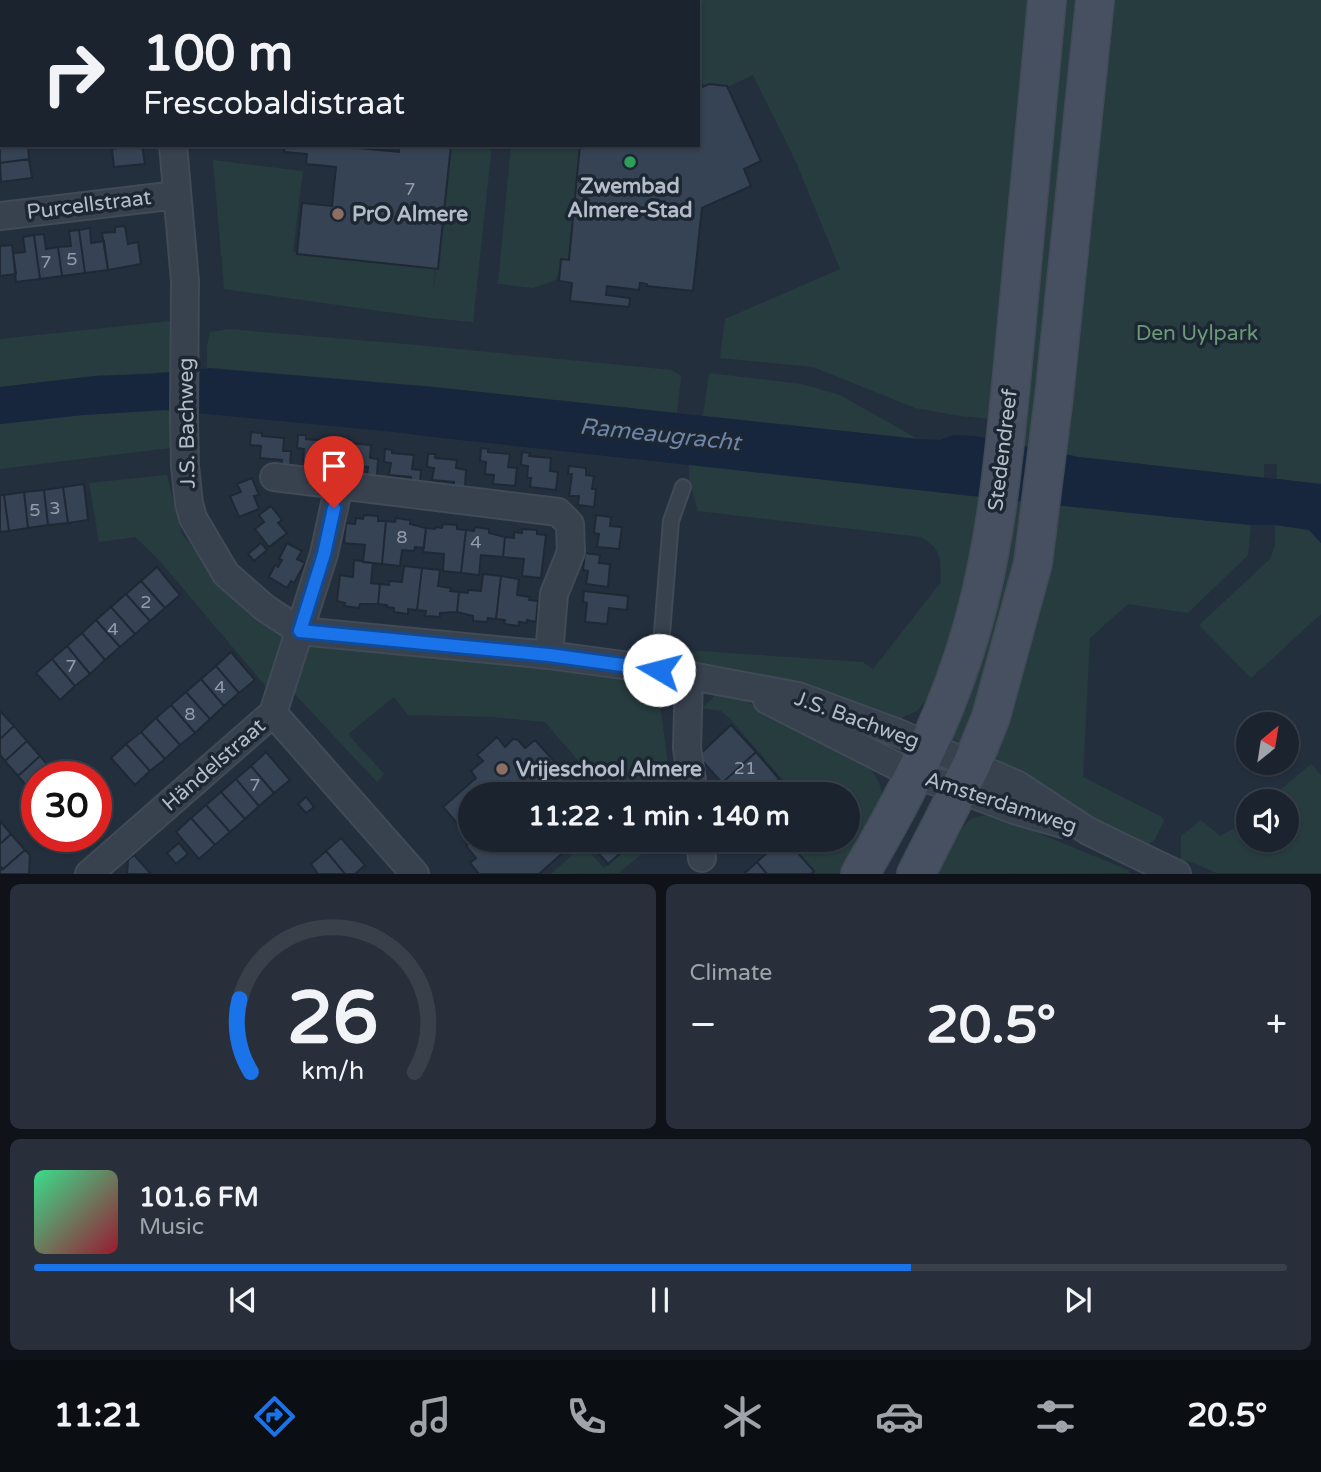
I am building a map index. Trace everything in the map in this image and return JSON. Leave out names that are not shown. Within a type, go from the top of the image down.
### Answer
[{"type":"main road","name":"Stedendreef","points":[[860,873],[887,828],[938,726],[964,654],[986,573],[1010,394],[1047,0]]},
{"type":"main road","name":"Stedendreef","points":[[916,873],[965,777],[991,717],[1033,563],[1054,397],[1095,0]]},
{"type":"street","name":"J.S. Bachweg","points":[[173,147],[185,281],[184,419],[189,503],[193,518],[226,574],[265,608],[300,631],[549,655],[659,670],[740,686],[921,761]]},
{"type":"street","name":"Purcellstraat","points":[[0,215],[177,195]]},
{"type":"street","points":[[274,477],[558,512],[570,524],[570,552],[554,594],[549,655]]},
{"type":"street","name":"Händelstraat","points":[[89,873],[273,713],[324,554],[339,485]]},
{"type":"street","points":[[689,676],[688,748],[692,782]]},
{"type":"street","points":[[273,713],[415,873]]},
{"type":"street","name":"Amsterdamweg","points":[[921,761],[965,777],[1017,811],[1088,831],[1165,871]]},
{"type":"lane","points":[[659,670],[671,520],[683,487]]},
{"type":"green space","points":[[700,0],[1035,0],[991,419],[915,408],[813,367],[720,358],[725,319],[840,269],[796,162],[753,75],[700,100]]},
{"type":"green space","points":[[1058,0],[1085,0],[1042,450],[1013,444]]},
{"type":"green space","name":"Den Uylpark","points":[[1104,0],[1321,0],[1321,484],[1277,479],[1277,464],[1264,464],[1264,478],[1063,454]]},
{"type":"green space","points":[[452,147],[492,147],[473,322],[224,289],[213,160],[303,171],[293,252],[435,268],[433,294]]},
{"type":"green space","points":[[511,147],[580,147],[570,266],[560,267],[556,280],[533,288],[498,284]]},
{"type":"green space","points":[[170,321],[170,372],[95,376],[0,387],[0,339]]},
{"type":"green space","points":[[229,329],[672,370],[681,376],[677,413],[434,387],[207,369],[210,332]]},
{"type":"green space","points":[[709,373],[801,384],[840,395],[918,439],[703,416]]},
{"type":"green space","points":[[170,411],[170,448],[0,469],[0,424]]},
{"type":"green space","points":[[689,464],[984,497],[981,530],[942,681],[917,711],[899,719],[677,661],[676,653],[686,650],[863,662],[873,669],[941,582],[937,551],[921,537],[698,511],[689,480]]},
{"type":"green space","points":[[167,475],[182,534],[240,603],[283,635],[268,689],[158,559],[135,537],[99,542],[89,483]]},
{"type":"green space","points":[[1007,500],[1034,503],[985,706],[961,745],[949,736]]},
{"type":"green space","points":[[1054,505],[1251,525],[1248,555],[1188,613],[1128,604],[1090,638],[1083,777],[1162,817],[1164,821],[1154,841],[1142,847],[1016,779],[996,757],[993,746]]},
{"type":"green space","points":[[1275,525],[1309,530],[1321,543],[1321,614],[1251,678],[1199,625],[1270,559],[1275,546]]},
{"type":"green space","points":[[304,638],[657,681],[670,782],[623,782],[614,772],[602,782],[596,782],[545,722],[492,717],[408,715],[394,697],[348,734],[384,774],[377,782],[290,689]]},
{"type":"green space","points":[[718,693],[741,699],[866,764],[879,784],[883,798],[860,849],[860,782],[785,782],[721,711],[702,708]]},
{"type":"green space","points":[[1311,764],[1321,775],[1321,873],[1216,873],[1181,860],[1181,836],[1201,820],[1220,836],[1236,827],[1236,852],[1299,852],[1299,789],[1281,789]]},
{"type":"green space","points":[[988,815],[1011,822],[1130,873],[936,874],[966,824],[973,818]]},
{"type":"green space","points":[[575,852],[589,852],[604,868],[622,852],[644,852],[619,873],[551,874]]},
{"type":"green space","points":[[859,852],[849,873],[811,873],[814,871],[798,853]]},
{"type":"water","name":"Rameaugracht","points":[[210,368],[434,387],[918,439],[940,440],[954,435],[976,436],[1079,457],[1321,484],[1321,543],[1309,530],[1275,525],[1149,515],[394,432],[165,410],[0,424],[0,387],[95,376]]},
{"type":"building","points":[[700,83],[703,87],[709,84],[727,86],[761,161],[744,169],[751,186],[702,208],[693,291],[640,283],[639,290],[607,286],[606,295],[630,298],[629,307],[570,301],[572,283],[559,281],[561,259],[569,260],[580,147],[700,147]]},
{"type":"building","points":[[0,147],[28,147],[29,159],[0,163]]},
{"type":"building","points":[[142,147],[145,164],[114,167],[112,149]]},
{"type":"building","points":[[285,147],[360,147],[399,152],[399,147],[451,147],[438,269],[297,254],[302,203],[332,206],[336,167],[306,164],[307,154],[284,152]]},
{"type":"building","points":[[29,159],[32,178],[1,182],[0,163]]},
{"type":"building","points":[[125,226],[128,244],[138,242],[141,264],[108,270],[102,233],[115,232],[115,227]]},
{"type":"building","points":[[90,228],[91,243],[104,241],[108,270],[85,273],[79,230]]},
{"type":"building","points":[[79,230],[85,273],[62,276],[58,247],[71,246],[69,231]]},
{"type":"building","points":[[44,234],[46,249],[58,247],[62,276],[40,279],[34,235]]},
{"type":"building","points":[[34,235],[40,279],[16,282],[13,253],[25,252],[23,237]]},
{"type":"building","points":[[12,245],[16,274],[0,276],[0,246]]},
{"type":"building","points":[[251,432],[284,438],[283,451],[291,451],[290,469],[281,468],[282,460],[260,458],[261,446],[250,445]]},
{"type":"building","points":[[298,435],[306,435],[306,439],[327,441],[326,454],[335,455],[333,472],[323,471],[324,463],[303,461],[304,449],[297,448]]},
{"type":"building","points":[[342,439],[350,440],[350,443],[371,445],[370,458],[378,459],[377,477],[367,476],[368,467],[347,465],[348,453],[341,452]]},
{"type":"building","points":[[481,448],[488,449],[488,452],[510,454],[508,467],[517,468],[515,486],[493,484],[494,475],[485,474],[486,462],[480,461]]},
{"type":"building","points":[[385,449],[392,450],[392,453],[414,455],[412,469],[421,470],[420,482],[411,481],[411,477],[389,475],[391,463],[384,462]]},
{"type":"building","points":[[522,452],[530,453],[529,456],[551,458],[550,471],[558,472],[556,490],[530,487],[531,478],[527,478],[528,466],[521,465]]},
{"type":"building","points":[[428,454],[435,454],[435,458],[457,460],[456,468],[466,470],[465,487],[454,486],[454,482],[432,480],[434,468],[427,467]]},
{"type":"building","points":[[569,466],[586,468],[586,475],[594,476],[594,507],[578,505],[579,496],[569,496],[572,474],[568,474]]},
{"type":"building","points":[[252,478],[259,495],[254,496],[259,509],[239,517],[230,496],[241,492],[237,484]]},
{"type":"building","points":[[84,484],[88,520],[68,523],[63,487]]},
{"type":"building","points":[[63,487],[68,523],[48,525],[44,490]]},
{"type":"building","points":[[44,490],[48,525],[28,528],[24,492]]},
{"type":"building","points":[[24,492],[28,528],[9,531],[4,495]]},
{"type":"building","points":[[0,495],[4,495],[9,531],[0,532]]},
{"type":"building","points":[[271,506],[282,520],[278,523],[287,533],[269,547],[255,529],[264,522],[259,515]]},
{"type":"building","points":[[364,515],[378,516],[378,521],[386,521],[382,564],[363,562],[365,545],[344,543],[346,523],[355,524],[356,518],[363,519]]},
{"type":"building","points":[[596,515],[611,517],[610,526],[622,527],[619,549],[597,547],[599,534],[594,533]]},
{"type":"building","points":[[396,518],[410,520],[410,524],[426,528],[424,548],[402,550],[400,566],[382,564],[386,521],[395,522]]},
{"type":"building","points":[[443,524],[457,525],[457,529],[466,530],[461,573],[443,571],[444,554],[423,552],[426,528],[442,528]]},
{"type":"building","points":[[475,527],[489,529],[489,533],[505,537],[503,557],[481,555],[479,575],[461,573],[466,530],[474,531]]},
{"type":"building","points":[[522,529],[537,530],[537,534],[546,535],[541,578],[522,576],[524,559],[503,557],[505,537],[514,538],[514,532],[522,533]]},
{"type":"building","points":[[261,543],[267,550],[254,561],[248,554]]},
{"type":"building","points":[[287,543],[302,551],[297,559],[305,563],[294,583],[291,581],[287,588],[269,577],[275,565],[278,567],[282,560],[279,559]]},
{"type":"building","points":[[585,553],[600,555],[599,563],[610,564],[608,587],[586,584],[588,571],[583,570]]},
{"type":"building","points":[[354,560],[373,563],[371,583],[380,584],[378,604],[360,604],[359,608],[344,606],[345,603],[337,601],[340,575],[353,577]]},
{"type":"building","points":[[404,566],[422,568],[417,610],[408,609],[408,614],[394,612],[394,608],[378,604],[380,584],[389,585],[389,581],[402,582]]},
{"type":"building","points":[[157,567],[180,595],[165,608],[141,581]]},
{"type":"building","points":[[422,568],[440,570],[438,586],[459,592],[457,612],[440,613],[440,617],[425,616],[426,611],[417,610]]},
{"type":"building","points":[[483,574],[501,576],[496,619],[488,618],[487,622],[473,621],[473,616],[457,612],[459,592],[481,591]]},
{"type":"building","points":[[501,576],[519,579],[517,595],[538,601],[536,622],[527,620],[527,623],[519,622],[519,626],[504,624],[505,620],[496,619]]},
{"type":"building","points":[[141,581],[165,608],[150,621],[126,594]]},
{"type":"building","points":[[584,591],[628,596],[627,610],[609,608],[607,624],[585,622],[587,603],[583,602]]},
{"type":"building","points":[[126,594],[150,621],[135,634],[111,607]]},
{"type":"building","points":[[111,607],[135,634],[120,647],[96,620]]},
{"type":"building","points":[[96,620],[120,647],[105,660],[82,633]]},
{"type":"building","points":[[82,633],[105,660],[90,674],[67,646]]},
{"type":"building","points":[[67,646],[90,674],[75,686],[52,659]]},
{"type":"building","points":[[231,652],[255,680],[239,693],[216,666]]},
{"type":"building","points":[[52,659],[75,686],[60,700],[36,673]]},
{"type":"building","points":[[216,666],[239,693],[224,706],[201,679]]},
{"type":"building","points":[[201,679],[224,706],[210,719],[186,692]]},
{"type":"building","points":[[186,692],[210,719],[195,733],[171,705]]},
{"type":"building","points":[[171,705],[195,733],[180,745],[156,718]]},
{"type":"building","points":[[0,713],[14,726],[0,739]]},
{"type":"building","points":[[156,718],[180,745],[165,759],[141,732]]},
{"type":"building","points":[[731,725],[756,752],[723,782],[698,756]]},
{"type":"building","points":[[14,726],[27,741],[5,761],[0,755],[0,739]]},
{"type":"building","points":[[141,732],[165,759],[150,771],[126,744]]},
{"type":"building","points":[[497,737],[505,747],[513,739],[518,740],[525,748],[535,740],[572,782],[471,782],[476,778],[471,771],[483,761],[477,755]]},
{"type":"building","points":[[27,741],[40,756],[34,761],[21,761],[21,773],[18,776],[5,761]]},
{"type":"building","points":[[126,744],[150,771],[135,785],[111,758]]},
{"type":"building","points":[[266,752],[290,780],[274,793],[251,766]]},
{"type":"building","points":[[756,752],[779,779],[776,782],[723,782]]},
{"type":"building","points":[[251,766],[274,793],[259,806],[236,779]]},
{"type":"building","points":[[614,772],[623,782],[602,782]]},
{"type":"building","points":[[236,779],[259,806],[245,819],[221,792]]},
{"type":"building","points":[[221,792],[245,819],[230,832],[206,805]]},
{"type":"building","points":[[458,794],[458,824],[443,807]]},
{"type":"building","points":[[306,797],[314,807],[306,813],[298,804]]},
{"type":"building","points":[[206,805],[230,832],[215,845],[191,818]]},
{"type":"building","points":[[191,818],[215,845],[199,859],[176,832]]},
{"type":"building","points":[[0,821],[11,834],[0,844]]},
{"type":"building","points":[[11,834],[21,845],[23,852],[3,869],[0,866],[0,844]]},
{"type":"building","points":[[341,838],[365,865],[355,874],[345,874],[326,851]]},
{"type":"building","points":[[179,843],[188,854],[176,864],[167,853]]},
{"type":"building","points":[[326,851],[345,874],[318,874],[311,864]]},
{"type":"building","points":[[23,852],[30,855],[29,874],[0,874]]},
{"type":"building","points":[[471,852],[564,852],[539,874],[479,874],[470,863],[476,858]]},
{"type":"building","points":[[598,852],[622,852],[608,864]]},
{"type":"building","points":[[768,852],[797,852],[814,871],[811,874],[767,874],[757,862]]},
{"type":"building","points":[[134,855],[151,874],[127,874],[128,860]]},
{"type":"building","points":[[757,862],[767,874],[744,874]]},
{"type":"place","name":"Zwembad Almere-Stad","points":[[630,162]]},
{"type":"place","name":"PrO Almere","points":[[338,214]]},
{"type":"place","name":"Vrijeschool Almere","points":[[502,769]]},
{"type":"route","points":[[334,508],[324,554],[300,631],[549,655],[659,670]]}]
